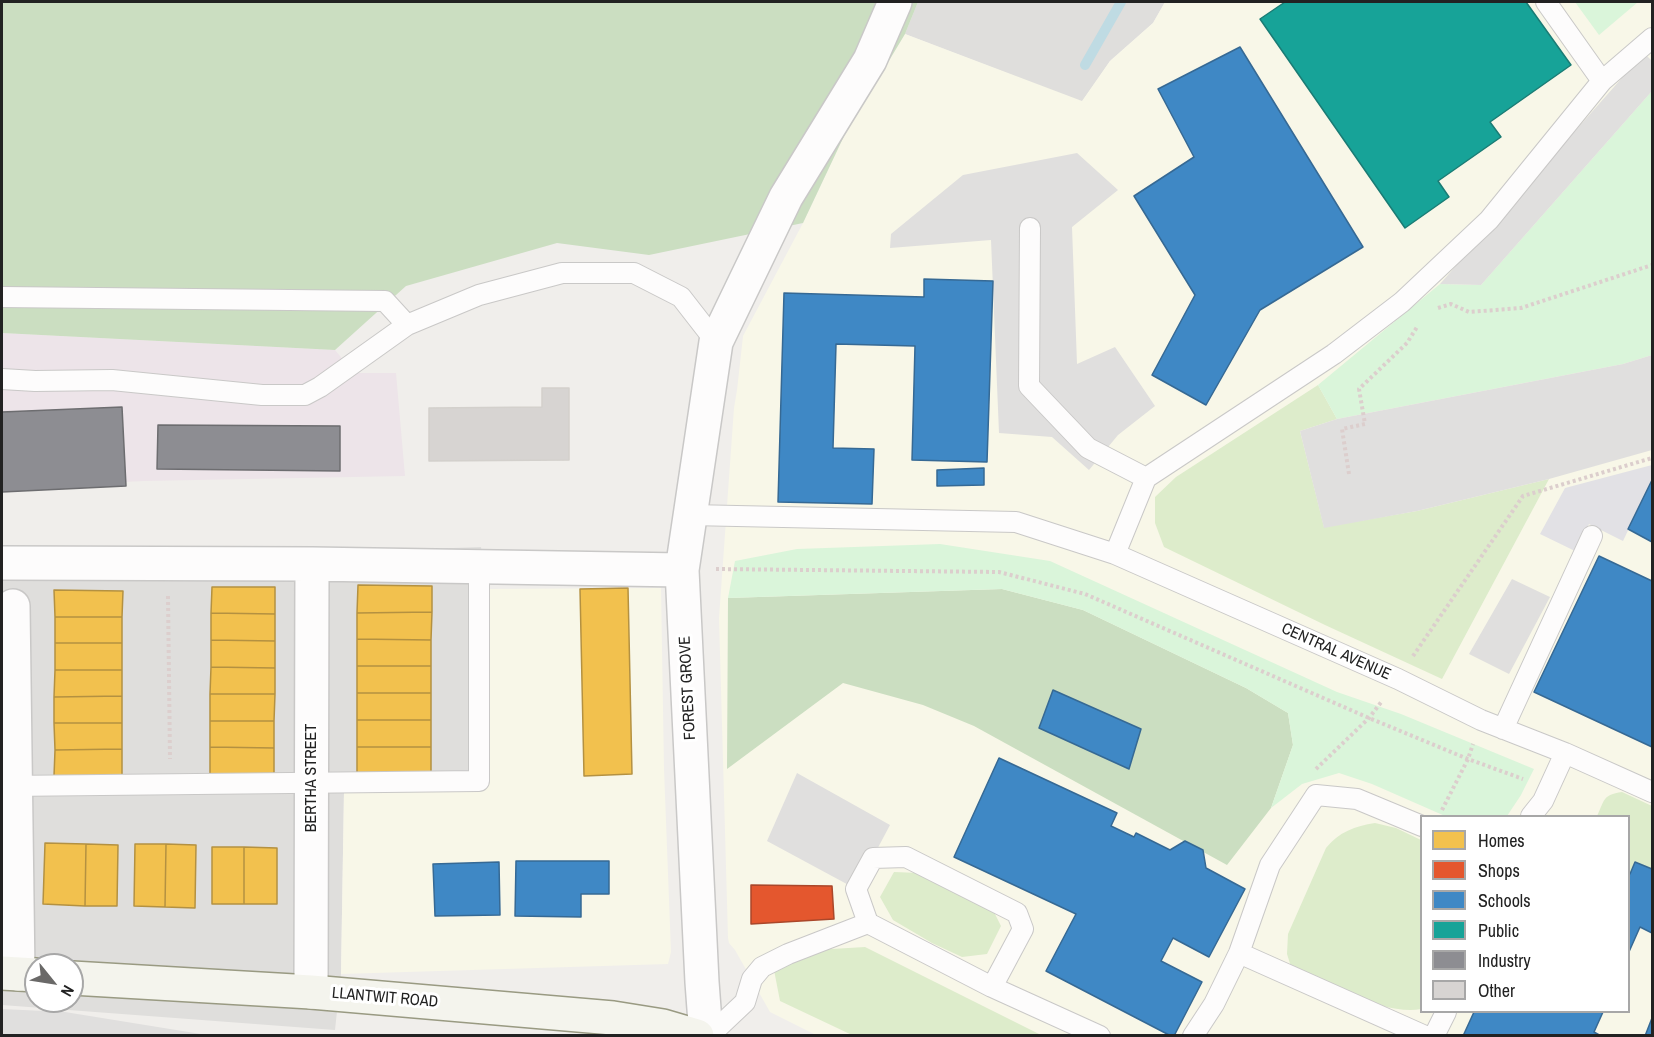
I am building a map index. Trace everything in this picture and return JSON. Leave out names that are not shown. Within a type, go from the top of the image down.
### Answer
[{"type":"main road","name":"LLANTWIT ROAD","points":[[84,979],[312,992],[613,1018],[663,1026],[697,1035]]},
{"type":"street","name":"FOREST GROVE","points":[[708,1035],[701,970],[682,570],[716,342],[786,197],[870,60],[895,2]]},
{"type":"street","points":[[2,563],[312,564],[682,570]]},
{"type":"street","name":"BERTHA STREET","points":[[312,564],[312,992]]},
{"type":"street","points":[[13,606],[8,786],[18,974]]},
{"type":"lane","points":[[1546,2],[1602,81]]},
{"type":"lane","points":[[1115,554],[1146,478],[1334,354],[1402,302],[1489,220],[1602,81],[1653,38]]},
{"type":"lane","points":[[1030,228],[1029,386],[1088,448],[1146,478]]},
{"type":"lane","points":[[2,379],[112,380],[261,394],[305,395],[320,387],[407,325],[479,295],[562,273],[634,273],[681,297],[716,342]]},
{"type":"lane","points":[[2,297],[385,301],[407,325]]},
{"type":"lane","name":"CENTRAL AVENUE","points":[[690,515],[1016,522],[1115,554],[1398,679],[1481,720],[1565,753],[1653,792]]},
{"type":"lane","points":[[1503,729],[1592,536]]},
{"type":"lane","points":[[8,786],[479,782],[479,567]]},
{"type":"lane","points":[[1533,815],[1543,801],[1565,753]]},
{"type":"lane","points":[[1193,1035],[1214,1004],[1239,953],[1270,865],[1316,795],[1357,799],[1420,825]]},
{"type":"lane","points":[[992,987],[1023,929],[1017,913],[906,857],[873,858],[856,889],[868,923],[992,987],[1100,1035]]},
{"type":"lane","points":[[708,1035],[745,1002],[752,979],[762,967],[788,954],[868,923]]},
{"type":"lane","points":[[1239,953],[1425,1035]]},
{"type":"lane","points":[[1434,1035],[1445,1013]]},
{"type":"path","points":[[1438,308],[1451,304],[1469,312],[1521,308],[1653,265]]},
{"type":"path","points":[[1349,474],[1342,429],[1365,424],[1359,389],[1407,343],[1420,322]]},
{"type":"path","points":[[1369,718],[1522,496],[1653,458]]},
{"type":"path","points":[[168,563],[170,784]]},
{"type":"path","points":[[682,570],[999,572],[1085,594],[1369,718],[1524,780]]},
{"type":"path","points":[[1440,815],[1468,759],[1481,720]]},
{"type":"shaded area","points":[[918,2],[1165,2],[1153,23],[1110,61],[1082,102],[905,34]]},
{"type":"shaded area","points":[[1165,2],[1652,2],[1652,1035],[816,1035],[770,1012],[729,943],[719,618],[734,408],[743,336],[803,223],[845,134],[905,34],[1082,101],[1110,61],[1153,23]]},
{"type":"shaded area","points":[[1644,53],[1652,61],[1652,91],[1481,285],[1440,284]]},
{"type":"shaded area","points":[[1077,153],[1118,190],[1072,227],[1077,364],[1115,347],[1155,406],[1118,435],[1089,470],[1052,437],[999,433],[991,240],[890,248],[891,234],[963,175]]},
{"type":"shaded area","points":[[2,333],[335,350],[354,373],[396,373],[405,476],[144,481],[2,488]]},
{"type":"shaded area","points":[[1652,355],[1652,450],[1549,479],[1417,511],[1324,528],[1300,431],[1337,419],[1623,364]]},
{"type":"shaded area","points":[[1652,465],[1652,480],[1623,541],[1589,524],[1575,551],[1540,534],[1565,488]]},
{"type":"shaded area","points":[[481,547],[488,589],[483,789],[344,792],[341,974],[335,1030],[84,1011],[84,953],[24,953],[24,1007],[2,1005],[2,550],[397,550]]},
{"type":"shaded area","points":[[1512,579],[1550,597],[1509,674],[1469,654]]},
{"type":"shaded area","points":[[661,588],[664,769],[671,952],[668,964],[341,974],[344,792],[483,788],[488,589]]},
{"type":"shaded area","points":[[797,773],[890,825],[856,889],[767,841]]},
{"type":"shaded area","points":[[2,1009],[24,1010],[24,1013],[71,1013],[207,1035],[2,1035]]},
{"type":"green space","points":[[2,2],[918,2],[905,34],[845,134],[803,223],[649,255],[557,243],[406,286],[335,350],[2,333]]},
{"type":"green space","points":[[1575,2],[1638,2],[1599,35]]},
{"type":"green space","points":[[1652,91],[1652,355],[1623,364],[1337,419],[1318,385],[1440,284],[1481,285]]},
{"type":"green space","points":[[1318,385],[1337,419],[1300,431],[1324,527],[1417,511],[1549,479],[1442,679],[1164,547],[1155,523],[1155,497],[1176,477]]},
{"type":"green space","points":[[940,544],[1050,561],[1337,692],[1401,714],[1534,769],[1508,815],[1443,815],[1372,784],[1339,773],[1302,784],[1271,808],[1293,745],[1288,713],[1246,688],[1083,610],[1002,589],[728,598],[735,561],[797,549]]},
{"type":"green space","points":[[1002,589],[1083,610],[1246,688],[1288,713],[1293,745],[1271,808],[1227,865],[974,726],[923,705],[843,683],[727,769],[728,598]]},
{"type":"green space","points":[[1622,792],[1652,806],[1652,869],[1636,862],[1630,874],[1630,815],[1597,815],[1607,797]]},
{"type":"green space","points":[[1375,823],[1396,828],[1420,840],[1420,1009],[1391,1008],[1374,1003],[1292,970],[1287,954],[1288,934],[1326,848],[1336,838],[1361,826]]},
{"type":"green space","points":[[894,872],[919,873],[992,908],[1001,926],[987,954],[962,957],[932,943],[893,920],[880,897]]},
{"type":"green space","points":[[865,947],[1041,1035],[852,1035],[780,1001],[774,970],[815,950]]},
{"type":"building: Homes","points":[[358,585],[432,586],[432,612],[357,613]]},
{"type":"building: Homes","points":[[212,587],[275,587],[275,614],[211,613]]},
{"type":"building: Homes","points":[[628,588],[632,774],[584,776],[580,589]]},
{"type":"building: Homes","points":[[54,590],[123,591],[122,617],[55,617]]},
{"type":"building: Homes","points":[[432,612],[431,640],[357,639],[357,613]]},
{"type":"building: Homes","points":[[211,613],[275,614],[275,641],[211,640]]},
{"type":"building: Homes","points":[[55,617],[122,617],[122,643],[55,643]]},
{"type":"building: Homes","points":[[357,639],[431,640],[431,666],[357,666]]},
{"type":"building: Homes","points":[[211,640],[275,641],[275,668],[211,667]]},
{"type":"building: Homes","points":[[55,643],[122,643],[122,670],[55,670]]},
{"type":"building: Homes","points":[[357,666],[431,666],[431,693],[357,693]]},
{"type":"building: Homes","points":[[211,667],[275,668],[275,694],[210,694]]},
{"type":"building: Homes","points":[[55,670],[122,670],[122,696],[54,697]]},
{"type":"building: Homes","points":[[357,693],[431,693],[431,720],[357,720]]},
{"type":"building: Homes","points":[[210,694],[275,694],[274,721],[210,721]]},
{"type":"building: Homes","points":[[122,696],[122,723],[54,723],[54,697]]},
{"type":"building: Homes","points":[[357,720],[431,720],[431,747],[357,747]]},
{"type":"building: Homes","points":[[210,721],[274,721],[274,748],[210,747]]},
{"type":"building: Homes","points":[[54,723],[122,723],[122,749],[55,750]]},
{"type":"building: Homes","points":[[210,747],[274,748],[274,775],[210,775]]},
{"type":"building: Homes","points":[[357,747],[431,747],[431,774],[357,774]]},
{"type":"building: Homes","points":[[122,749],[122,776],[54,776],[55,750]]},
{"type":"building: Homes","points":[[45,843],[86,844],[85,906],[43,904]]},
{"type":"building: Homes","points":[[86,844],[118,845],[117,906],[85,906]]},
{"type":"building: Homes","points":[[135,844],[166,844],[165,907],[134,906]]},
{"type":"building: Homes","points":[[166,844],[196,845],[195,908],[165,907]]},
{"type":"building: Homes","points":[[212,847],[244,847],[244,904],[212,904]]},
{"type":"building: Homes","points":[[244,847],[277,848],[277,904],[244,904]]},
{"type":"building: Shops","points":[[751,885],[832,886],[834,919],[751,924]]},
{"type":"building: Schools","points":[[1240,47],[1363,247],[1260,310],[1206,405],[1152,375],[1195,295],[1134,196],[1194,157],[1158,89]]},
{"type":"building: Schools","points":[[924,279],[993,281],[987,462],[912,460],[915,346],[836,344],[833,448],[874,449],[872,504],[778,502],[784,293],[924,297]]},
{"type":"building: Schools","points":[[984,468],[984,485],[937,486],[937,470]]},
{"type":"building: Schools","points":[[1652,480],[1652,542],[1628,529]]},
{"type":"building: Schools","points":[[1599,556],[1652,581],[1652,747],[1534,692]]},
{"type":"building: Schools","points":[[1053,690],[1141,729],[1129,769],[1039,728]]},
{"type":"building: Schools","points":[[999,758],[1117,813],[1111,826],[1134,837],[1136,833],[1170,850],[1185,841],[1203,850],[1206,868],[1245,889],[1209,957],[1173,938],[1161,961],[1202,982],[1174,1036],[1046,971],[1076,914],[954,857]]},
{"type":"building: Schools","points":[[516,861],[609,861],[609,894],[581,894],[581,917],[515,916]]},
{"type":"building: Schools","points":[[499,862],[500,915],[435,916],[433,864]]},
{"type":"building: Schools","points":[[1635,862],[1652,869],[1652,933],[1640,927],[1630,950],[1630,874]]},
{"type":"building: Schools","points":[[1474,1013],[1603,1013],[1594,1032],[1601,1036],[1463,1036]]},
{"type":"building: Schools","points":[[1652,1018],[1652,1036],[1645,1036]]},
{"type":"building: Public","points":[[1285,2],[1526,2],[1571,65],[1490,122],[1501,137],[1438,181],[1449,197],[1405,228],[1260,19]]},
{"type":"building: Industry","points":[[122,407],[126,486],[2,492],[2,412]]},
{"type":"building: Industry","points":[[158,425],[340,426],[340,471],[157,469]]},
{"type":"building: Other","points":[[542,388],[569,388],[569,460],[429,461],[429,408],[542,407]]},
{"type":"waterway","points":[[1085,65],[1121,2]]}]
